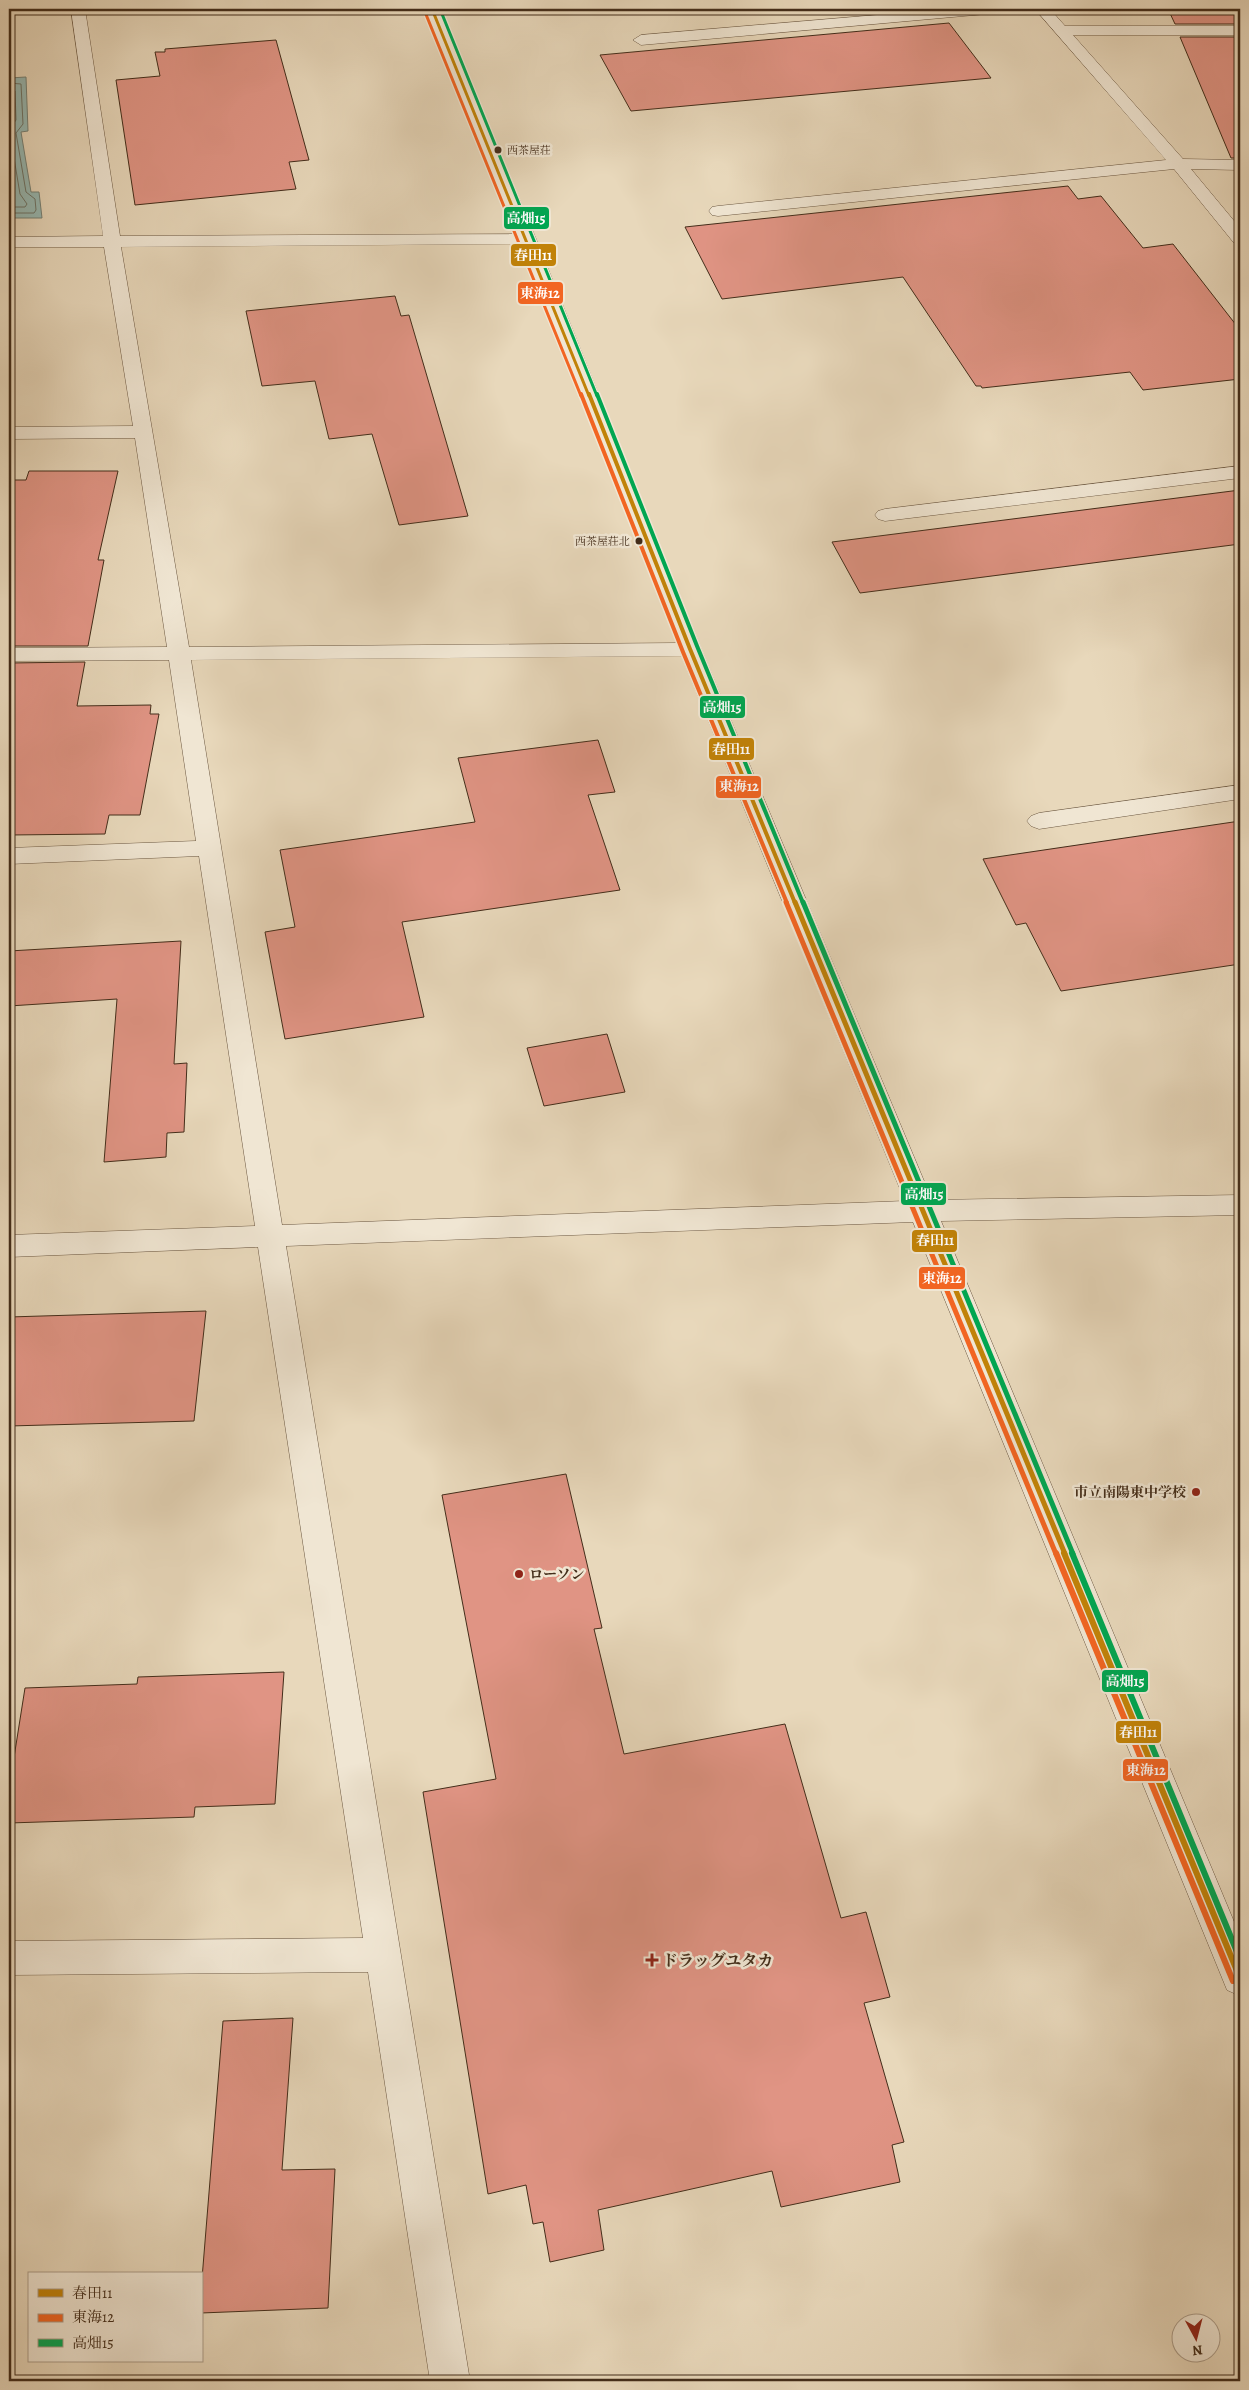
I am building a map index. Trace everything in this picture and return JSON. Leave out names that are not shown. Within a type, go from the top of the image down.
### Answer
[{"type":"street","points":[[78,9],[112,242],[144,432],[450,2381]]},
{"type":"street","points":[[432,9],[527,239],[690,649],[1240,1978]]},
{"type":"street","points":[[641,40],[997,9]]},
{"type":"street","points":[[1042,9],[1178,164],[1240,239]]},
{"type":"street","points":[[1062,31],[1240,30]]},
{"type":"street","points":[[718,211],[1178,164],[1240,165]]},
{"type":"street","points":[[9,242],[527,239]]},
{"type":"street","points":[[9,433],[144,432]]},
{"type":"street","points":[[885,515],[1240,472]]},
{"type":"street","points":[[9,655],[178,652],[690,649]]},
{"type":"street","points":[[1039,821],[1240,792]]},
{"type":"street","points":[[9,856],[209,848]]},
{"type":"street","points":[[9,1246],[921,1210],[1240,1205]]},
{"type":"street","points":[[9,1958],[383,1955]]},
{"type":"water","points":[[26,77],[28,131],[21,132],[31,192],[39,192],[42,218],[9,218],[9,78]]},
{"type":"building","points":[[1168,9],[1240,9],[1240,24],[1175,24]]},
{"type":"building","points":[[949,23],[991,78],[631,111],[600,55]]},
{"type":"building","points":[[1180,37],[1240,37],[1240,158],[1231,158]]},
{"type":"building","points":[[276,40],[309,160],[289,162],[296,189],[135,205],[116,80],[160,76],[155,52],[165,52],[165,49]]},
{"type":"building","points":[[1068,186],[1078,199],[1101,196],[1143,248],[1173,244],[1240,330],[1240,379],[1143,390],[1130,372],[982,388],[981,386],[976,386],[903,277],[722,299],[685,227]]},
{"type":"building","points":[[395,296],[401,316],[409,315],[468,516],[399,525],[372,434],[329,439],[315,381],[262,386],[246,311]]},
{"type":"building","points":[[29,471],[118,471],[98,560],[104,560],[88,646],[9,646],[9,480],[26,480]]},
{"type":"building","points":[[1240,490],[1240,544],[860,593],[832,542]]},
{"type":"building","points":[[85,662],[77,706],[151,705],[150,714],[159,714],[140,815],[109,815],[105,834],[9,835],[9,663]]},
{"type":"building","points":[[598,740],[615,792],[588,795],[620,890],[402,922],[424,1017],[285,1039],[265,932],[295,927],[280,850],[475,822],[458,758]]},
{"type":"building","points":[[1240,821],[1240,964],[1061,991],[1026,923],[1016,925],[983,859]]},
{"type":"building","points":[[181,941],[174,1064],[187,1063],[184,1132],[167,1133],[166,1157],[104,1162],[117,999],[9,1006],[9,951]]},
{"type":"building","points":[[607,1034],[625,1092],[544,1106],[527,1048]]},
{"type":"building","points":[[206,1311],[194,1421],[9,1426],[9,1317]]},
{"type":"building","name":"ドラッグユタカ","points":[[566,1474],[602,1628],[594,1629],[624,1754],[785,1724],[841,1918],[866,1912],[890,1997],[864,2003],[904,2142],[892,2145],[900,2182],[781,2207],[772,2171],[598,2210],[604,2250],[550,2262],[543,2222],[533,2224],[526,2185],[488,2194],[423,1792],[496,1779],[442,1495]]},
{"type":"building","points":[[284,1672],[275,1804],[195,1807],[194,1817],[9,1823],[9,1789],[25,1688],[137,1684],[138,1677]]},
{"type":"building","points":[[293,2018],[282,2170],[335,2169],[328,2308],[202,2313],[202,2279],[223,2021]]},
{"type":"transit line","name":"春田11","points":[[432,9],[527,239],[690,649],[1240,1978]]},
{"type":"transit line","name":"高畑15","points":[[440,9],[534,236],[697,646],[1240,1959]]},
{"type":"transit line","name":"東海12","points":[[425,12],[520,242],[683,652],[1233,1981]]},
{"type":"place","name":"西茶屋荘","points":[[498,150]]},
{"type":"place","name":"西茶屋荘北","points":[[639,541]]},
{"type":"place","name":"市立南陽東中学校","points":[[1196,1492]]},
{"type":"place","name":"ローソン","points":[[519,1574]]},
{"type":"place","name":"ドラッグユタカ","points":[[652,1960]]}]
